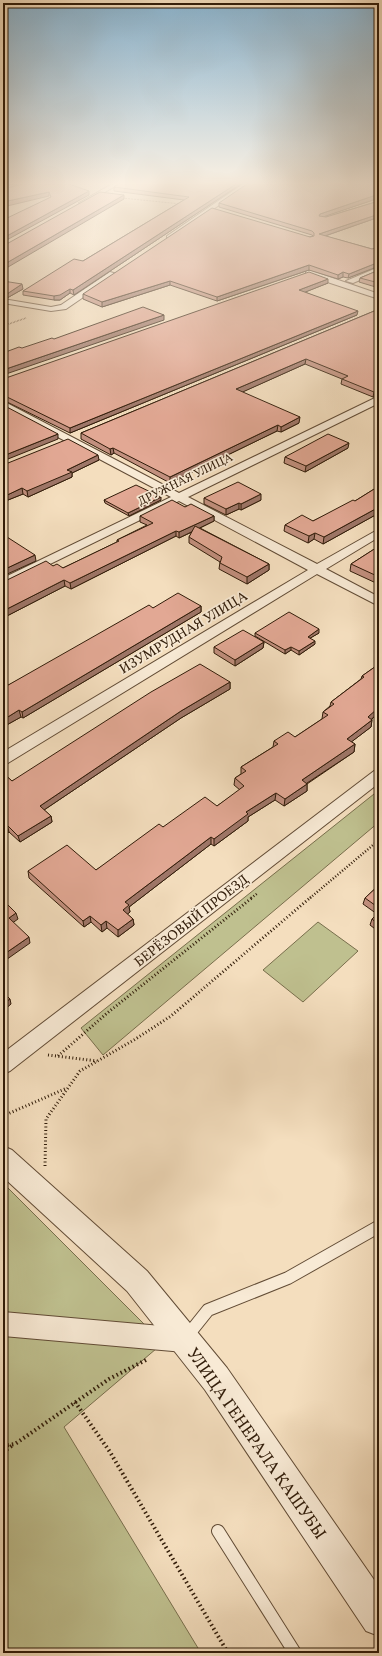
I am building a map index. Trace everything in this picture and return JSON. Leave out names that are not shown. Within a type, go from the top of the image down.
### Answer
[{"type":"street","points":[[3,301],[51,309],[63,307],[123,268]]},
{"type":"street","points":[[350,280],[379,269]]},
{"type":"street","points":[[305,274],[379,297]]},
{"type":"street","name":"ДРУЖНАЯ УЛИЦА","points":[[3,583],[379,398]]},
{"type":"street","points":[[5,407],[69,439],[379,602]]},
{"type":"street","points":[[55,445],[84,433]]},
{"type":"street","name":"ИЗУМРУДНАЯ УЛИЦА","points":[[3,759],[379,532]]},
{"type":"street","name":"БЕРЁЗОВЫЙ ПРОЕЗД","points":[[3,1065],[22,1052],[379,775]]},
{"type":"street","name":"УЛИЦА ГЕНЕРАЛА КАШУБЫ","points":[[3,1159],[137,1281],[216,1379],[379,1618]]},
{"type":"street","points":[[3,1324],[184,1340]]},
{"type":"lane","points":[[184,1340],[208,1310],[288,1278],[379,1226]]},
{"type":"lane","points":[[218,1531],[295,1653]]},
{"type":"path","points":[[44,1197],[46,1120],[80,1071],[171,1016],[379,840]]},
{"type":"path","points":[[58,1056],[106,1014],[261,890]]},
{"type":"path","points":[[22,1052],[97,1061]]},
{"type":"path","points":[[3,1116],[68,1087]]},
{"type":"path","points":[[3,1452],[109,1379],[150,1358]]},
{"type":"path","points":[[75,1402],[110,1452],[228,1653]]},
{"type":"path","points":[[3,1446],[15,1444]]},
{"type":"green space","points":[[379,790],[379,822],[103,1055],[81,1028]]},
{"type":"green space","points":[[318,922],[358,951],[303,1002],[263,970]]},
{"type":"green space","points":[[3,1183],[163,1343],[64,1427],[201,1653],[3,1653]]},
{"type":"building","points":[[3,261],[9,261],[3,265]]},
{"type":"building","points":[[70,261],[117,261],[73,290],[70,289],[60,295],[54,296],[23,291]]},
{"type":"building","points":[[132,261],[379,261],[349,274],[343,272],[338,275],[309,265],[217,297],[170,281],[102,302],[83,294]]},
{"type":"building","points":[[379,270],[379,283],[360,278]]},
{"type":"building","points":[[309,272],[328,279],[299,290],[358,311],[70,428],[3,395],[3,379]]},
{"type":"building","points":[[3,281],[22,284],[7,294],[3,293]]},
{"type":"building","points":[[143,307],[164,315],[3,370],[3,353],[19,347],[22,348],[52,338],[54,339]]},
{"type":"building","points":[[379,309],[379,389],[374,392],[342,379],[348,376],[306,359],[236,389],[300,417],[281,427],[278,425],[170,477],[113,448],[110,449],[81,433]]},
{"type":"building","points":[[3,405],[58,434],[3,456]]},
{"type":"building","points":[[328,434],[349,443],[306,466],[285,457]]},
{"type":"building","points":[[68,439],[98,455],[67,470],[72,472],[27,491],[22,488],[3,497],[3,465]]},
{"type":"building","points":[[238,482],[261,494],[241,504],[239,503],[226,509],[204,498]]},
{"type":"building","points":[[136,485],[161,497],[128,513],[104,500]]},
{"type":"building","points":[[379,486],[379,507],[324,537],[315,533],[309,536],[285,525],[302,515],[313,521],[353,500],[355,501]]},
{"type":"building","points":[[172,500],[185,507],[191,504],[214,516],[179,532],[176,531],[70,583],[64,580],[3,611],[3,582],[46,561],[53,566],[57,564],[63,568],[119,541],[117,540],[153,523],[140,516]]},
{"type":"building","points":[[195,526],[269,564],[247,577],[220,563],[222,557],[189,537]]},
{"type":"building","points":[[7,537],[35,555],[3,570],[3,539]]},
{"type":"building","points":[[379,546],[379,575],[377,576],[351,564]]},
{"type":"building","points":[[178,593],[201,606],[22,712],[19,710],[3,720],[3,688],[149,605],[153,608]]},
{"type":"building","points":[[289,612],[319,629],[308,637],[315,641],[299,651],[291,647],[285,650],[255,633]]},
{"type":"building","points":[[243,630],[264,642],[235,660],[214,647]]},
{"type":"building","points":[[200,664],[230,682],[181,711],[40,806],[51,816],[18,836],[7,825],[3,828],[3,773],[12,781],[151,692]]},
{"type":"building","points":[[379,664],[379,706],[368,717],[372,720],[347,739],[355,744],[302,780],[307,784],[285,799],[276,793],[246,812],[248,814],[214,839],[211,837],[125,902],[129,905],[123,910],[133,919],[118,930],[106,921],[101,925],[90,916],[83,921],[28,871],[67,845],[96,870],[159,824],[163,827],[205,797],[217,806],[244,786],[235,778],[246,771],[241,767],[278,744],[274,741],[288,732],[295,737],[328,715],[323,712],[334,704],[331,702]]},
{"type":"building","points":[[379,885],[379,908],[365,898]]},
{"type":"building","points":[[3,900],[16,913],[9,918],[29,937],[3,955]]},
{"type":"building","points":[[379,912],[379,925],[372,919]]},
{"type":"building","points":[[3,992],[10,999],[3,1004]]}]
